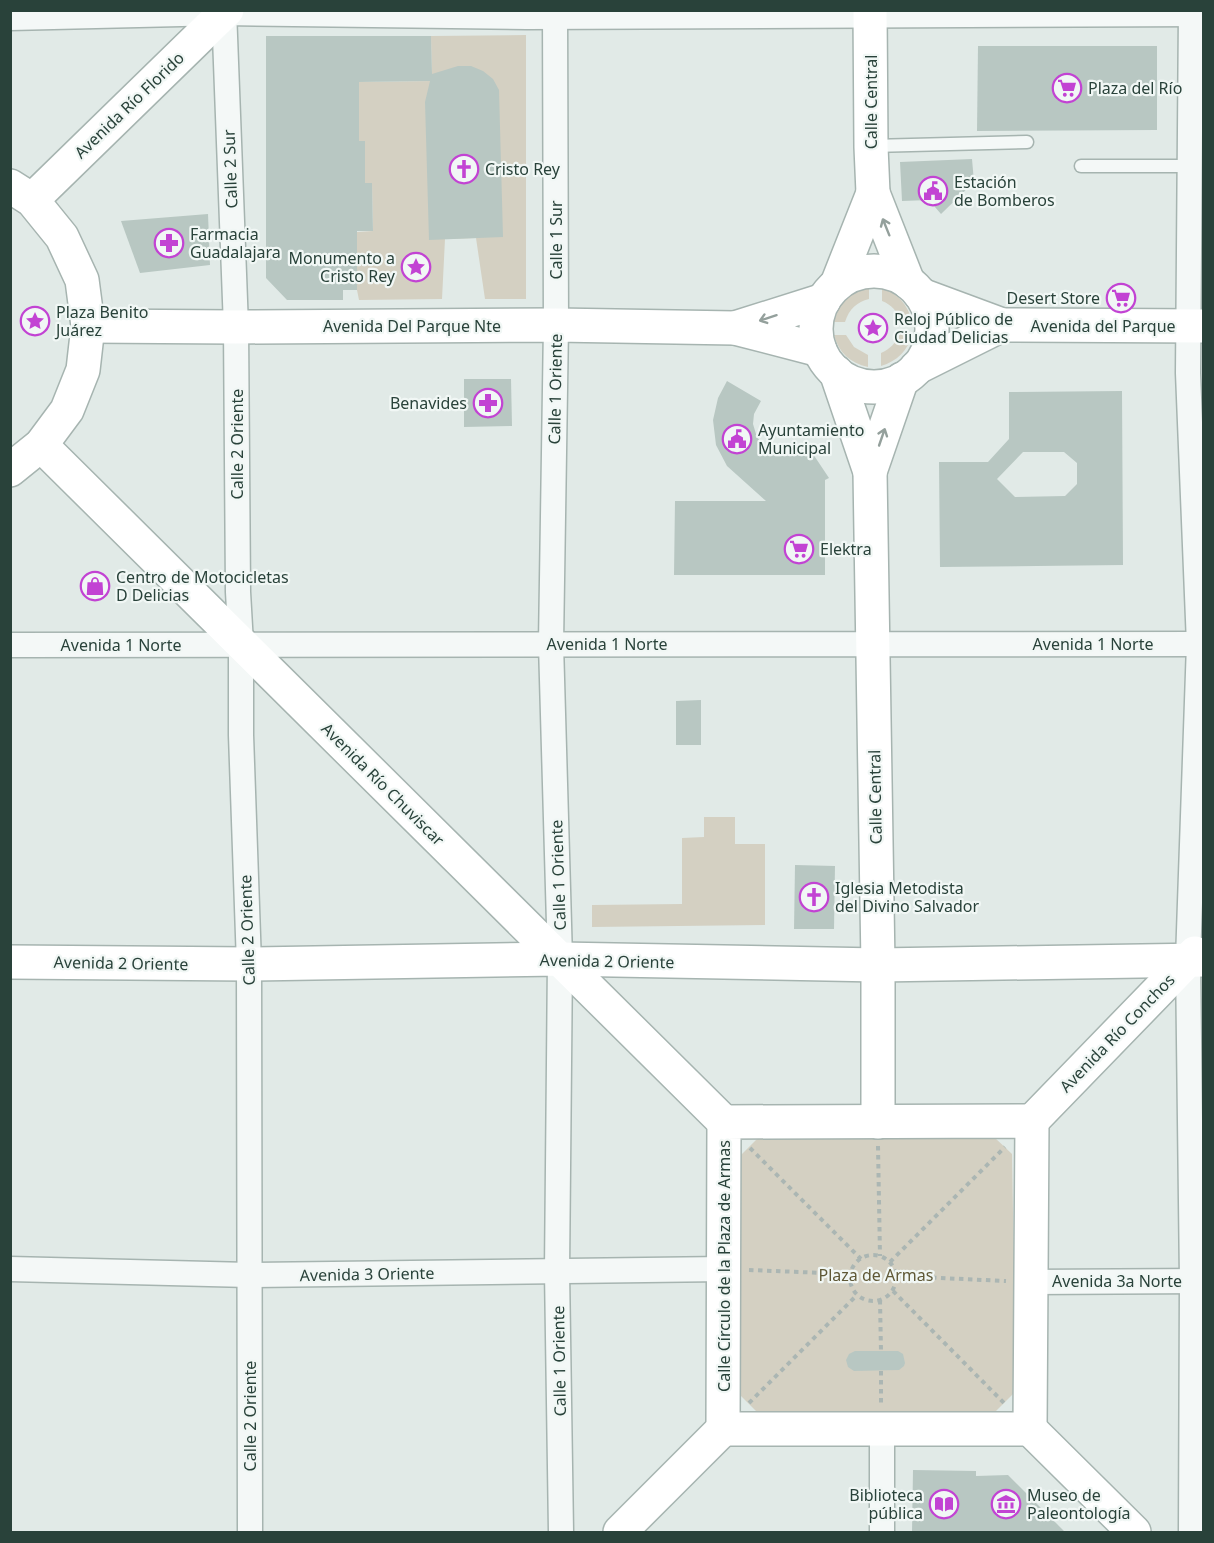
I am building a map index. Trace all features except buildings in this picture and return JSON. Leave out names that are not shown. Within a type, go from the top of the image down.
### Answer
[{"type":"main road","name":"Avenida Río Florido","points":[[21,193],[225,11]]},
{"type":"main road","name":"Calle Central","points":[[870,13],[873,193]]},
{"type":"main road","points":[[10,470],[41,445],[67,410],[83,370],[88,326],[82,280],[62,237],[21,193]]},
{"type":"main road","points":[[870,472],[909,374],[925,355],[932,324],[928,309],[915,288],[873,193]]},
{"type":"main road","points":[[870,472],[816,333],[817,316],[830,292],[873,193]]},
{"type":"main road","points":[[735,328],[830,292],[853,274],[872,271],[891,273],[915,288],[1002,325]]},
{"type":"main road","name":"Avenida Del Parque Nte","points":[[88,326],[556,325],[735,328]]},
{"type":"main road","points":[[735,328],[828,361],[850,382],[868,386],[885,385],[1002,325]]},
{"type":"main road","name":"Avenida del Parque","points":[[1002,325],[1196,326]]},
{"type":"main road","name":"Avenida Río Chuviscar","points":[[41,445],[724,1122]]},
{"type":"main road","name":"Calle Central","points":[[870,472],[878,965],[878,1122]]},
{"type":"main road","name":"Avenida 2 Oriente","points":[[10,962],[249,964],[560,959],[878,965],[1198,955]]},
{"type":"main road","name":"Avenida Río Conchos","points":[[1032,1121],[1198,955]]},
{"type":"main road","points":[[1030,1429],[1032,1121]]},
{"type":"main road","name":"Calle Círculo de la Plaza de Armas","points":[[723,1429],[724,1122],[1032,1121]]},
{"type":"main road","points":[[620,1533],[723,1429],[1030,1429],[1134,1533]]},
{"type":"street","points":[[10,18],[225,11],[555,14],[1195,13],[1189,166],[1196,326],[1188,373],[1201,644],[1198,1281],[1191,1533]]},
{"type":"street","name":"Calle 2 Sur","points":[[225,11],[236,327]]},
{"type":"street","name":"Calle 1 Sur","points":[[555,14],[556,325]]},
{"type":"street","name":"Calle 1 Oriente","points":[[556,325],[551,644],[560,959],[558,1271],[561,1533]]},
{"type":"street","name":"Calle 2 Oriente","points":[[236,327],[238,592],[249,964],[250,1533]]},
{"type":"street","name":"Avenida 1 Norte","points":[[10,645],[1201,644]]},
{"type":"street","name":"Avenida 3 Oriente","points":[[10,1269],[249,1275],[724,1269]]},
{"type":"street","name":"Avenida 3a Norte","points":[[1031,1282],[1198,1281]]},
{"type":"street","points":[[882,1429],[882,1533]]},
{"type":"lane","points":[[871,147],[1027,142]]},
{"type":"lane","points":[[1081,166],[1189,166]]},
{"type":"path","points":[[890,1262],[1032,1121]]},
{"type":"path","points":[[724,1122],[861,1259]]},
{"type":"path","points":[[878,1122],[880,1256]]},
{"type":"path","points":[[871,1255],[880,1256],[890,1262],[895,1271],[896,1281],[890,1295],[871,1301],[857,1295],[850,1282],[850,1274],[852,1268],[861,1259],[871,1255]]},
{"type":"path","points":[[724,1269],[850,1274]]},
{"type":"path","points":[[896,1276],[1031,1282]]},
{"type":"path","points":[[893,1291],[1030,1429]]},
{"type":"path","points":[[723,1429],[857,1295]]},
{"type":"path","points":[[880,1300],[881,1351]]},
{"type":"path","points":[[881,1371],[882,1429]]},
{"type":"green space","points":[[526,35],[526,299],[485,299],[476,238],[445,239],[442,299],[359,300],[357,232],[373,231],[372,184],[365,183],[359,141],[359,82],[432,81],[431,36]]},
{"type":"green space","points":[[869,288],[869,299],[854,307],[845,322],[833,322],[845,299]]},
{"type":"green space","points":[[882,288],[902,300],[912,321],[900,321],[894,309],[882,301]]},
{"type":"green space","points":[[900,334],[912,334],[908,345],[897,358],[881,366],[881,353],[892,346]]},
{"type":"green space","points":[[834,335],[846,335],[854,347],[868,355],[868,367],[846,356]]},
{"type":"green space","points":[[704,817],[735,817],[735,844],[765,844],[765,925],[592,927],[592,905],[682,904],[682,838],[704,837]]},
{"type":"green space","name":"Plaza de Armas","points":[[760,1136],[994,1137],[1012,1154],[1016,1391],[994,1413],[757,1412],[740,1395],[738,1158]]},
{"type":"place","name":"Plaza del Río","points":[[1067,88]]},
{"type":"place","name":"Cristo Rey","points":[[464,169]]},
{"type":"place","name":"Estación de Bomberos","points":[[933,191]]},
{"type":"place","name":"Farmacia Guadalajara","points":[[169,243]]},
{"type":"place","name":"Monumento a Cristo Rey","points":[[416,267]]},
{"type":"place","name":"Desert Store","points":[[1121,298]]},
{"type":"place","name":"Plaza Benito Juárez","points":[[35,321]]},
{"type":"place","name":"Reloj Público de Ciudad Delicias","points":[[873,328]]},
{"type":"place","name":"Benavides","points":[[488,403]]},
{"type":"place","name":"Ayuntamiento Municipal","points":[[737,439]]},
{"type":"place","name":"Elektra","points":[[799,549]]},
{"type":"place","name":"Centro de Motocicletas D Delicias","points":[[95,586]]},
{"type":"place","name":"Iglesia Metodista del Divino Salvador","points":[[814,897]]},
{"type":"place","name":"Biblioteca pública","points":[[944,1504]]},
{"type":"place","name":"Museo de Paleontología","points":[[1006,1504]]}]
